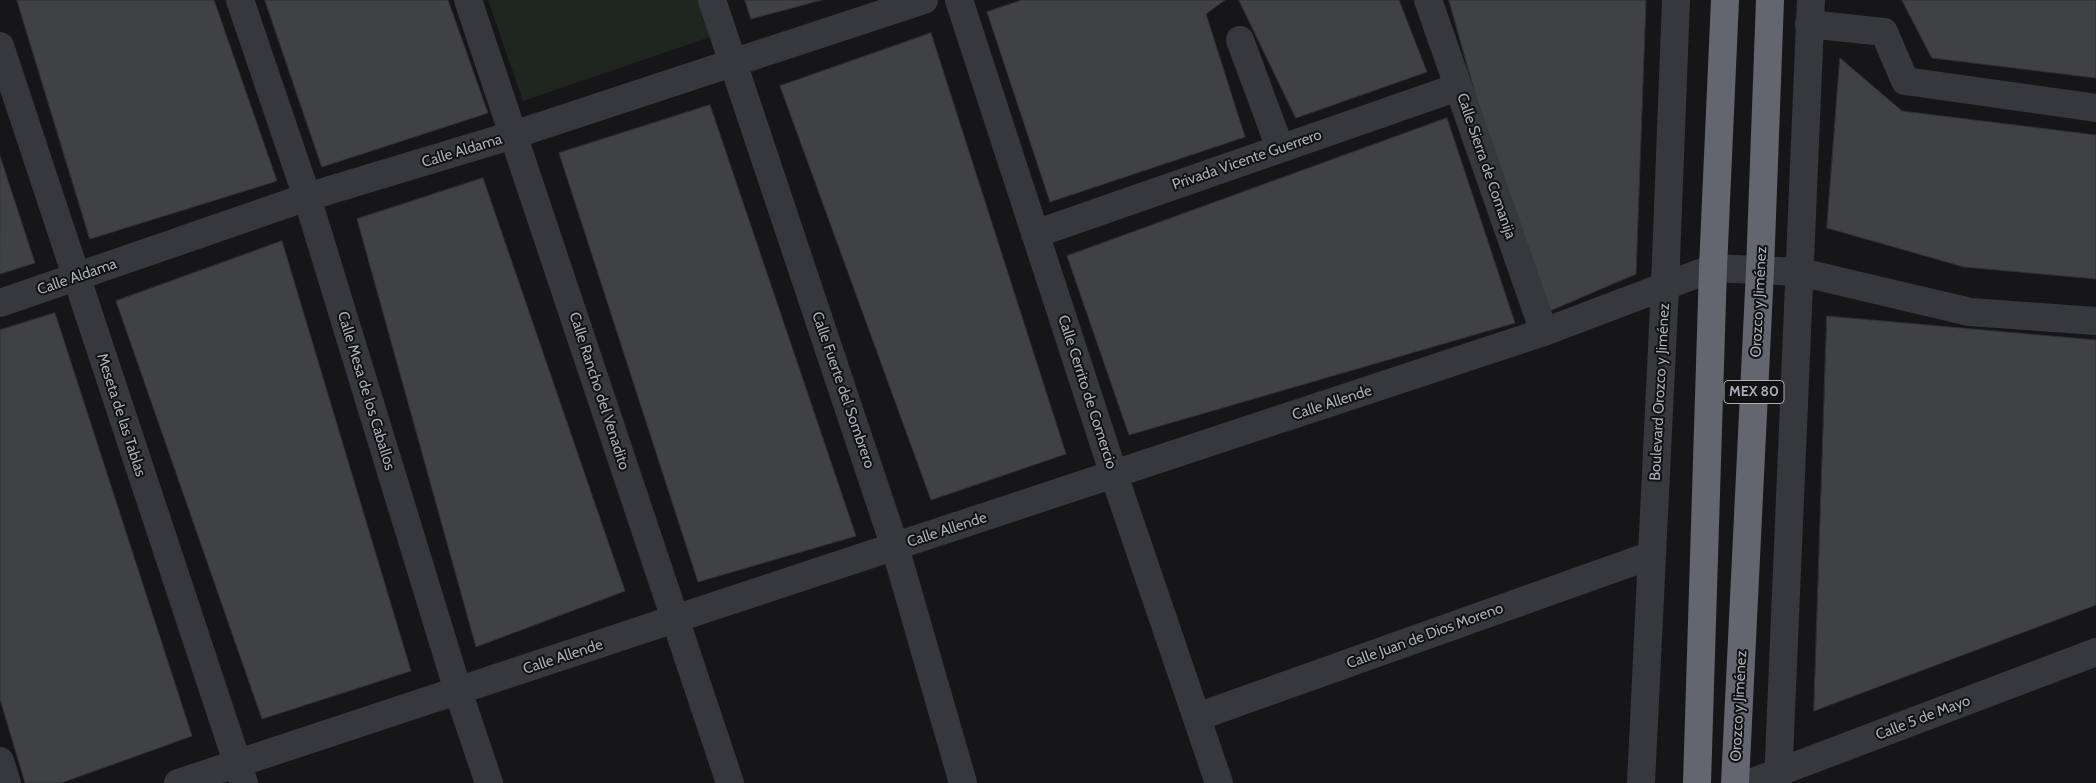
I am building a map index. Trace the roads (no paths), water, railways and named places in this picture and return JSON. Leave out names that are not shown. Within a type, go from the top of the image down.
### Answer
[{"type":"highway","name":"MEX 80","points":[[1697,783],[1713,268],[1726,0]]},
{"type":"highway","name":"Orozco y Jiménez","points":[[1735,783],[1760,270],[1770,0]]},
{"type":"street","name":"Calle Mesa de los Caballos","points":[[240,0],[306,197],[458,691],[489,783]]},
{"type":"street","name":"Calle Rancho del Venadito","points":[[468,0],[730,783]]},
{"type":"street","name":"Calle Fuerte del Sombrero","points":[[712,0],[896,547],[963,783]]},
{"type":"street","name":"Calle Aldama","points":[[0,303],[306,197],[513,136],[924,0]]},
{"type":"street","name":"Calle Cerrito de Comercio","points":[[960,0],[1114,475],[1219,783]]},
{"type":"street","name":"Calle Sierra de Comanija","points":[[1428,0],[1544,332]]},
{"type":"street","name":"Boulevard Orozco y Jiménez","points":[[1641,783],[1665,286],[1676,0]]},
{"type":"street","points":[[1778,778],[1810,12],[1884,32],[1906,81],[2096,108]]},
{"type":"street","points":[[1240,40],[1280,148]]},
{"type":"street","name":"Meseta de las Tablas","points":[[0,46],[241,773]]},
{"type":"street","name":"Privada Vicente Guerrero","points":[[1035,234],[1458,87]]},
{"type":"street","name":"Calle Allende","points":[[178,783],[241,773],[458,691],[1544,332],[1713,268]]},
{"type":"street","points":[[1713,268],[1800,272],[1970,312],[2096,321]]},
{"type":"street","name":"Calle Juan de Dios Moreno","points":[[1197,717],[1652,555]]},
{"type":"street","name":"Calle 5 de Mayo","points":[[1750,783],[1778,778],[2096,652]]},
{"type":"street","points":[[0,761],[7,783]]}]
